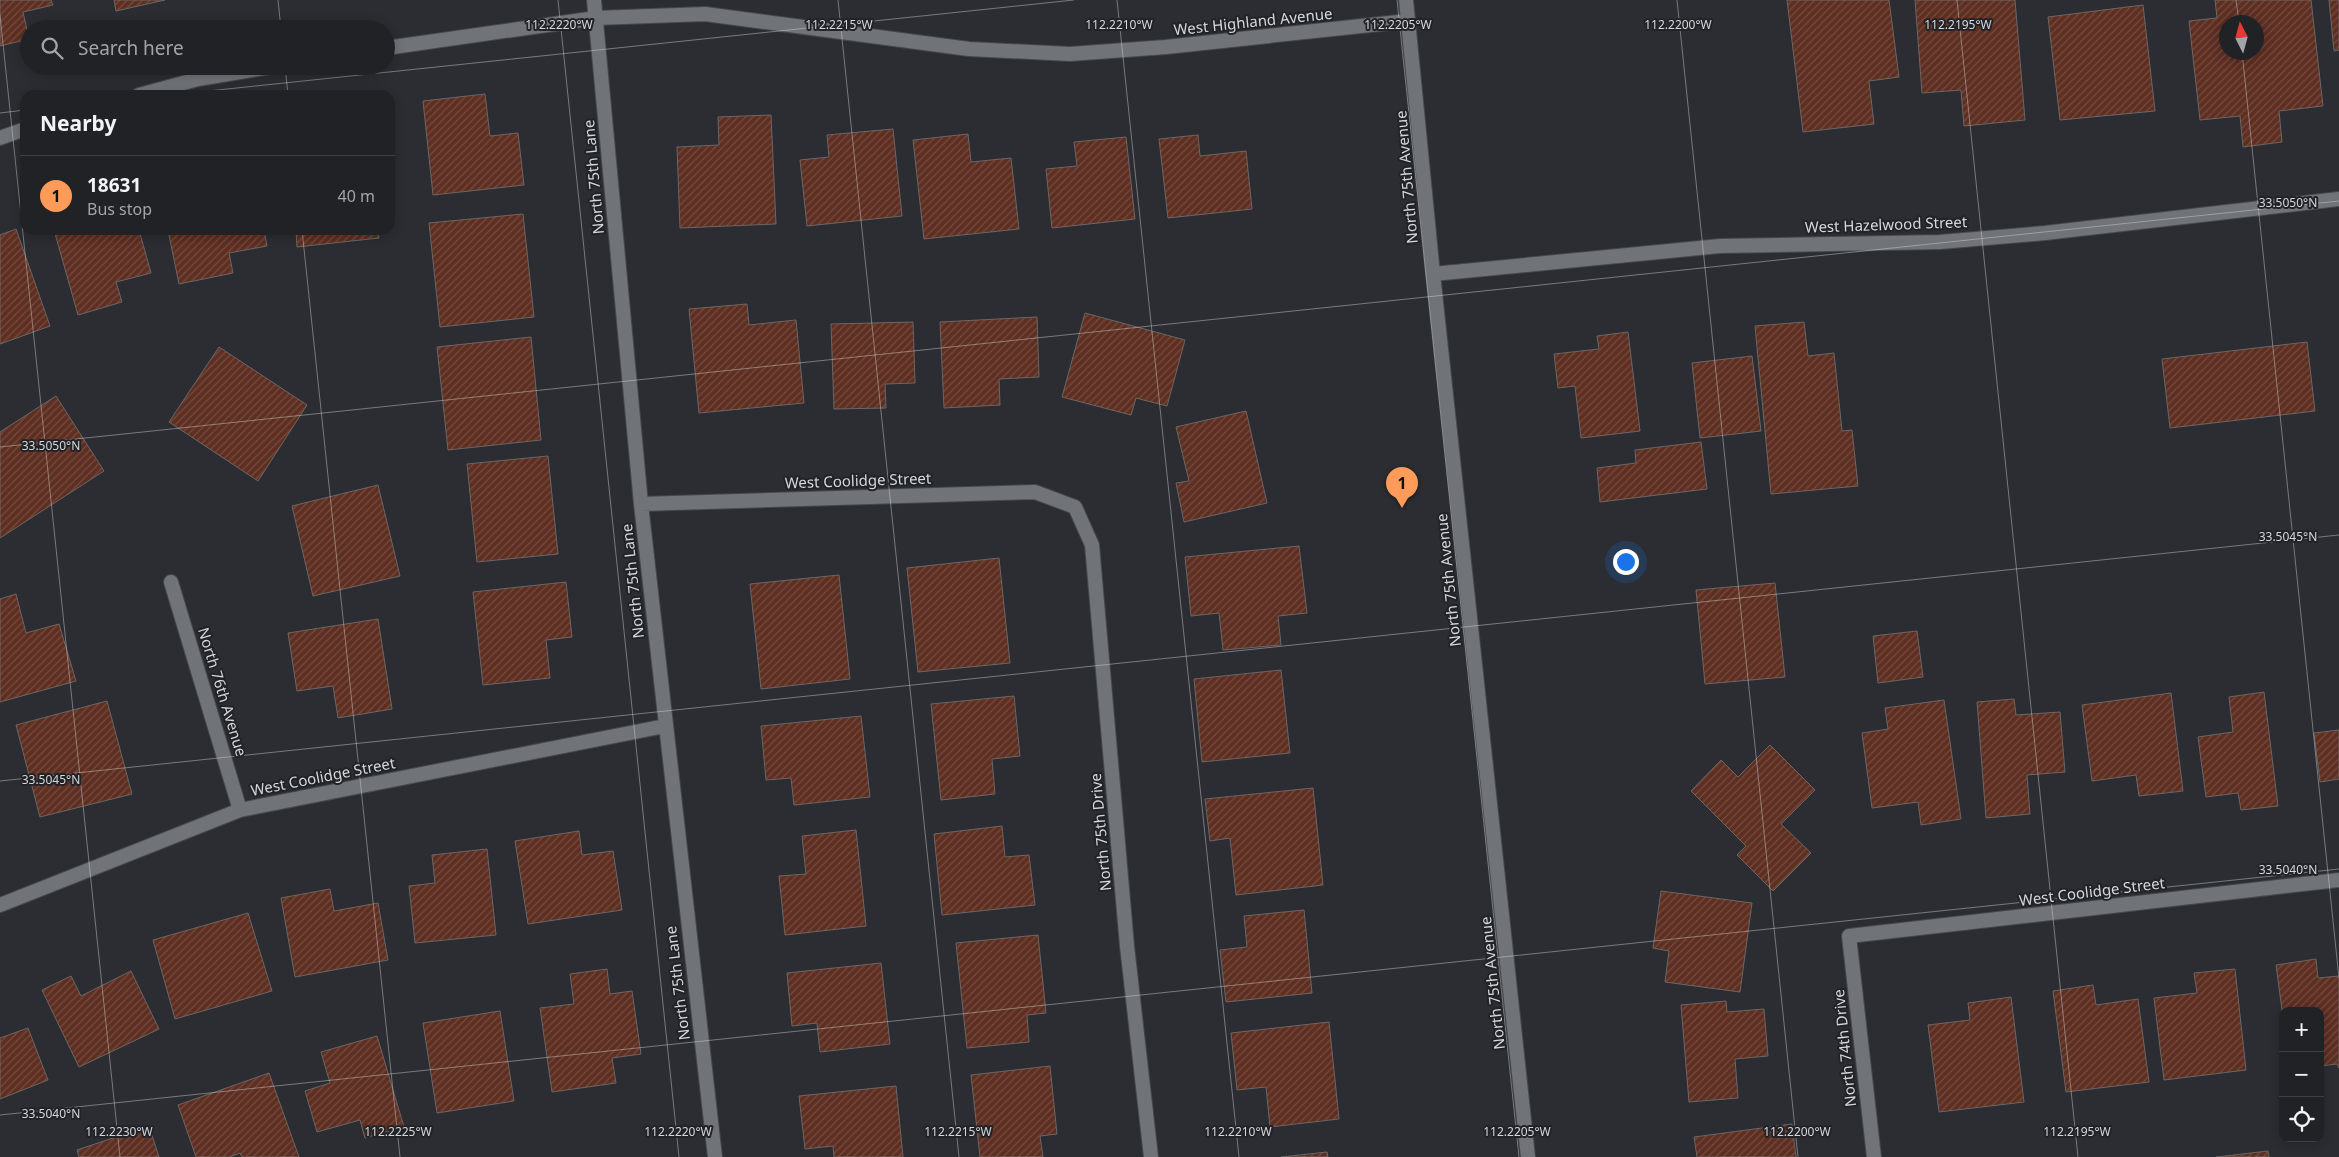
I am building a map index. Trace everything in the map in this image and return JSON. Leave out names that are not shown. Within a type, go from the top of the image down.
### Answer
[{"type":"street","name":"North 75th Lane","points":[[594,0],[640,504],[715,1157]]},
{"type":"street","name":"North 75th Avenue","points":[[1406,0],[1433,274],[1528,1157]]},
{"type":"street","name":"West Highland Avenue","points":[[395,47],[596,18],[705,14],[968,48],[1070,54],[1166,47],[1408,21]]},
{"type":"street","points":[[157,90],[198,79],[222,75]]},
{"type":"street","points":[[0,138],[20,132]]},
{"type":"street","name":"West Hazelwood Street","points":[[1433,274],[1720,246],[1940,242],[2045,233],[2339,199]]},
{"type":"street","name":"West Coolidge Street","points":[[640,504],[1035,492],[1075,507]]},
{"type":"street","name":"North 75th Drive","points":[[1075,507],[1092,545],[1127,946],[1151,1157]]},
{"type":"street","name":"North 76th Avenue","points":[[172,582],[240,810]]},
{"type":"street","name":"West Coolidge Street","points":[[0,905],[240,810],[665,726]]},
{"type":"street","name":"West Coolidge Street","points":[[1849,936],[2339,880]]},
{"type":"street","name":"North 74th Drive","points":[[1849,936],[1874,1157]]},
{"type":"building","points":[[0,0],[51,0],[53,5],[23,12],[25,20],[20,20],[20,41],[0,46]]},
{"type":"building","points":[[114,0],[165,0],[116,11]]},
{"type":"building","points":[[1787,0],[1889,0],[1899,77],[1869,81],[1874,124],[1803,132]]},
{"type":"building","points":[[1915,0],[2015,0],[2025,120],[1964,126],[1961,90],[1922,93]]},
{"type":"building","points":[[2215,0],[2311,0],[2323,106],[2279,111],[2282,142],[2243,147],[2240,116],[2200,120],[2189,21],[2217,18]]},
{"type":"building","points":[[2329,0],[2339,0],[2339,50],[2334,51]]},
{"type":"building","points":[[2143,5],[2155,111],[2060,120],[2048,17]]},
{"type":"building","points":[[485,94],[490,136],[518,133],[524,185],[433,195],[423,101]]},
{"type":"building","points":[[771,115],[776,224],[680,228],[677,147],[719,145],[718,117]]},
{"type":"building","points":[[893,129],[902,216],[807,226],[800,160],[829,157],[827,135]]},
{"type":"building","points":[[968,134],[971,162],[1011,158],[1019,229],[924,239],[913,140]]},
{"type":"building","points":[[1198,135],[1200,156],[1246,151],[1252,209],[1168,218],[1159,139]]},
{"type":"building","points":[[1126,137],[1135,219],[1052,228],[1046,169],[1077,166],[1074,142]]},
{"type":"building","points":[[523,214],[534,317],[440,327],[429,223]]},
{"type":"building","points":[[16,229],[50,326],[0,344],[0,235]]},
{"type":"building","points":[[55,235],[140,235],[151,273],[116,282],[122,302],[78,315]]},
{"type":"building","points":[[169,235],[265,235],[267,246],[229,253],[233,273],[179,284]]},
{"type":"building","points":[[296,235],[379,235],[379,238],[297,247]]},
{"type":"building","points":[[747,304],[749,325],[796,320],[804,403],[699,413],[689,309]]},
{"type":"building","points":[[1085,313],[1185,340],[1167,406],[1136,398],[1131,415],[1062,397]]},
{"type":"building","points":[[1037,317],[1039,377],[999,379],[1000,405],[944,408],[940,322]]},
{"type":"building","points":[[913,322],[915,383],[885,384],[886,408],[834,409],[831,324]]},
{"type":"building","points":[[1804,322],[1808,356],[1834,353],[1842,431],[1852,430],[1858,486],[1771,494],[1755,326]]},
{"type":"building","points":[[1628,332],[1640,431],[1581,438],[1575,386],[1558,388],[1554,354],[1599,349],[1597,336]]},
{"type":"building","points":[[531,337],[541,440],[448,450],[437,347]]},
{"type":"building","points":[[2307,342],[2315,411],[2170,428],[2162,359]]},
{"type":"building","points":[[219,347],[307,405],[258,481],[169,422]]},
{"type":"building","points":[[1752,356],[1761,431],[1700,438],[1692,363]]},
{"type":"building","points":[[56,396],[104,471],[0,538],[0,432]]},
{"type":"building","points":[[1246,411],[1267,503],[1184,522],[1176,483],[1189,481],[1176,427]]},
{"type":"building","points":[[1701,442],[1707,489],[1600,502],[1597,468],[1636,463],[1635,450]]},
{"type":"building","points":[[548,456],[558,554],[477,562],[467,464]]},
{"type":"building","points":[[378,485],[400,576],[313,596],[292,506]]},
{"type":"building","points":[[1299,546],[1307,613],[1278,616],[1281,645],[1223,650],[1219,613],[1191,616],[1185,557]]},
{"type":"building","points":[[999,558],[1010,663],[918,672],[907,568]]},
{"type":"building","points":[[839,575],[850,679],[761,689],[750,584]]},
{"type":"building","points":[[566,582],[572,637],[546,640],[550,678],[483,685],[473,592]]},
{"type":"building","points":[[1775,583],[1785,677],[1705,684],[1696,590]]},
{"type":"building","points":[[16,594],[26,633],[59,624],[76,681],[0,702],[0,599]]},
{"type":"building","points":[[378,619],[392,709],[338,718],[333,686],[297,691],[288,633]]},
{"type":"building","points":[[1917,631],[1923,677],[1878,683],[1873,636]]},
{"type":"building","points":[[1281,670],[1290,753],[1202,762],[1194,679]]},
{"type":"building","points":[[2264,692],[2278,806],[2241,810],[2238,793],[2206,797],[2198,737],[2233,732],[2229,697]]},
{"type":"building","points":[[2171,693],[2183,791],[2139,796],[2136,775],[2092,781],[2082,705]]},
{"type":"building","points":[[1014,696],[1020,756],[992,759],[995,794],[941,800],[931,704]]},
{"type":"building","points":[[2014,699],[2016,715],[2060,712],[2065,772],[2027,775],[2030,814],[1986,818],[1977,702]]},
{"type":"building","points":[[1944,700],[1961,819],[1921,825],[1918,802],[1872,808],[1862,733],[1888,729],[1885,708]]},
{"type":"building","points":[[107,701],[132,794],[40,817],[16,725]]},
{"type":"building","points":[[861,716],[870,797],[794,805],[791,778],[766,780],[761,726]]},
{"type":"building","points":[[2339,730],[2339,779],[2320,782],[2314,733]]},
{"type":"building","points":[[1770,745],[1815,790],[1781,824],[1811,853],[1773,891],[1737,855],[1746,846],[1691,791],[1721,760],[1738,777]]},
{"type":"building","points":[[1313,788],[1323,885],[1236,895],[1230,838],[1210,841],[1205,799]]},
{"type":"building","points":[[1002,826],[1005,857],[1029,855],[1035,905],[942,915],[934,834]]},
{"type":"building","points":[[856,830],[866,926],[785,935],[779,876],[806,874],[802,836]]},
{"type":"building","points":[[579,831],[582,855],[613,851],[622,910],[528,924],[515,841]]},
{"type":"building","points":[[487,849],[496,935],[415,943],[409,886],[435,883],[432,855]]},
{"type":"building","points":[[330,889],[334,911],[378,903],[388,960],[295,977],[281,898]]},
{"type":"building","points":[[1661,891],[1752,903],[1740,992],[1665,982],[1669,951],[1653,948]]},
{"type":"building","points":[[1304,910],[1312,993],[1226,1002],[1220,950],[1247,947],[1244,916]]},
{"type":"building","points":[[248,913],[272,991],[175,1019],[153,940]]},
{"type":"building","points":[[1038,935],[1046,1013],[1027,1015],[1029,1042],[967,1048],[956,943]]},
{"type":"building","points":[[2316,959],[2318,978],[2339,976],[2339,1068],[2337,1064],[2324,1066],[2324,1007],[2282,1007],[2276,965]]},
{"type":"building","points":[[881,963],[890,1044],[820,1052],[817,1023],[792,1026],[787,973]]},
{"type":"building","points":[[607,969],[610,994],[632,991],[641,1054],[612,1058],[616,1083],[552,1092],[540,1008],[574,1004],[570,974]]},
{"type":"building","points":[[2235,969],[2246,1070],[2164,1080],[2154,998],[2197,993],[2194,973]]},
{"type":"building","points":[[131,971],[159,1029],[79,1067],[42,990],[71,976],[81,996]]},
{"type":"building","points":[[2093,985],[2096,1005],[2138,999],[2149,1082],[2066,1092],[2053,991]]},
{"type":"building","points":[[2011,997],[2024,1102],[1939,1112],[1928,1025],[1970,1020],[1968,1003]]},
{"type":"building","points":[[1726,1001],[1727,1012],[1764,1009],[1768,1056],[1735,1059],[1738,1098],[1689,1102],[1681,1005]]},
{"type":"building","points":[[500,1011],[514,1101],[437,1113],[423,1023]]},
{"type":"building","points":[[1329,1022],[1339,1119],[1270,1127],[1266,1087],[1237,1090],[1231,1033]]},
{"type":"building","points":[[28,1028],[48,1080],[0,1099],[0,1038]]},
{"type":"building","points":[[377,1036],[404,1127],[365,1138],[360,1120],[317,1132],[305,1091],[330,1083],[321,1052]]},
{"type":"building","points":[[1050,1066],[1057,1134],[1040,1136],[1043,1157],[980,1157],[971,1075]]},
{"type":"building","points":[[269,1073],[299,1157],[242,1157],[240,1153],[230,1157],[196,1157],[178,1105]]},
{"type":"building","points":[[896,1086],[903,1157],[834,1157],[833,1146],[805,1149],[799,1096]]},
{"type":"building","points":[[1792,1124],[1796,1157],[1697,1157],[1694,1137]]},
{"type":"building","points":[[149,1126],[159,1157],[79,1157],[77,1150]]},
{"type":"building","points":[[2268,1151],[2269,1157],[2216,1157]]},
{"type":"building","points":[[1327,1152],[1328,1157],[1281,1157]]},
{"type":"place","name":"18631","points":[[1402,508]]}]
